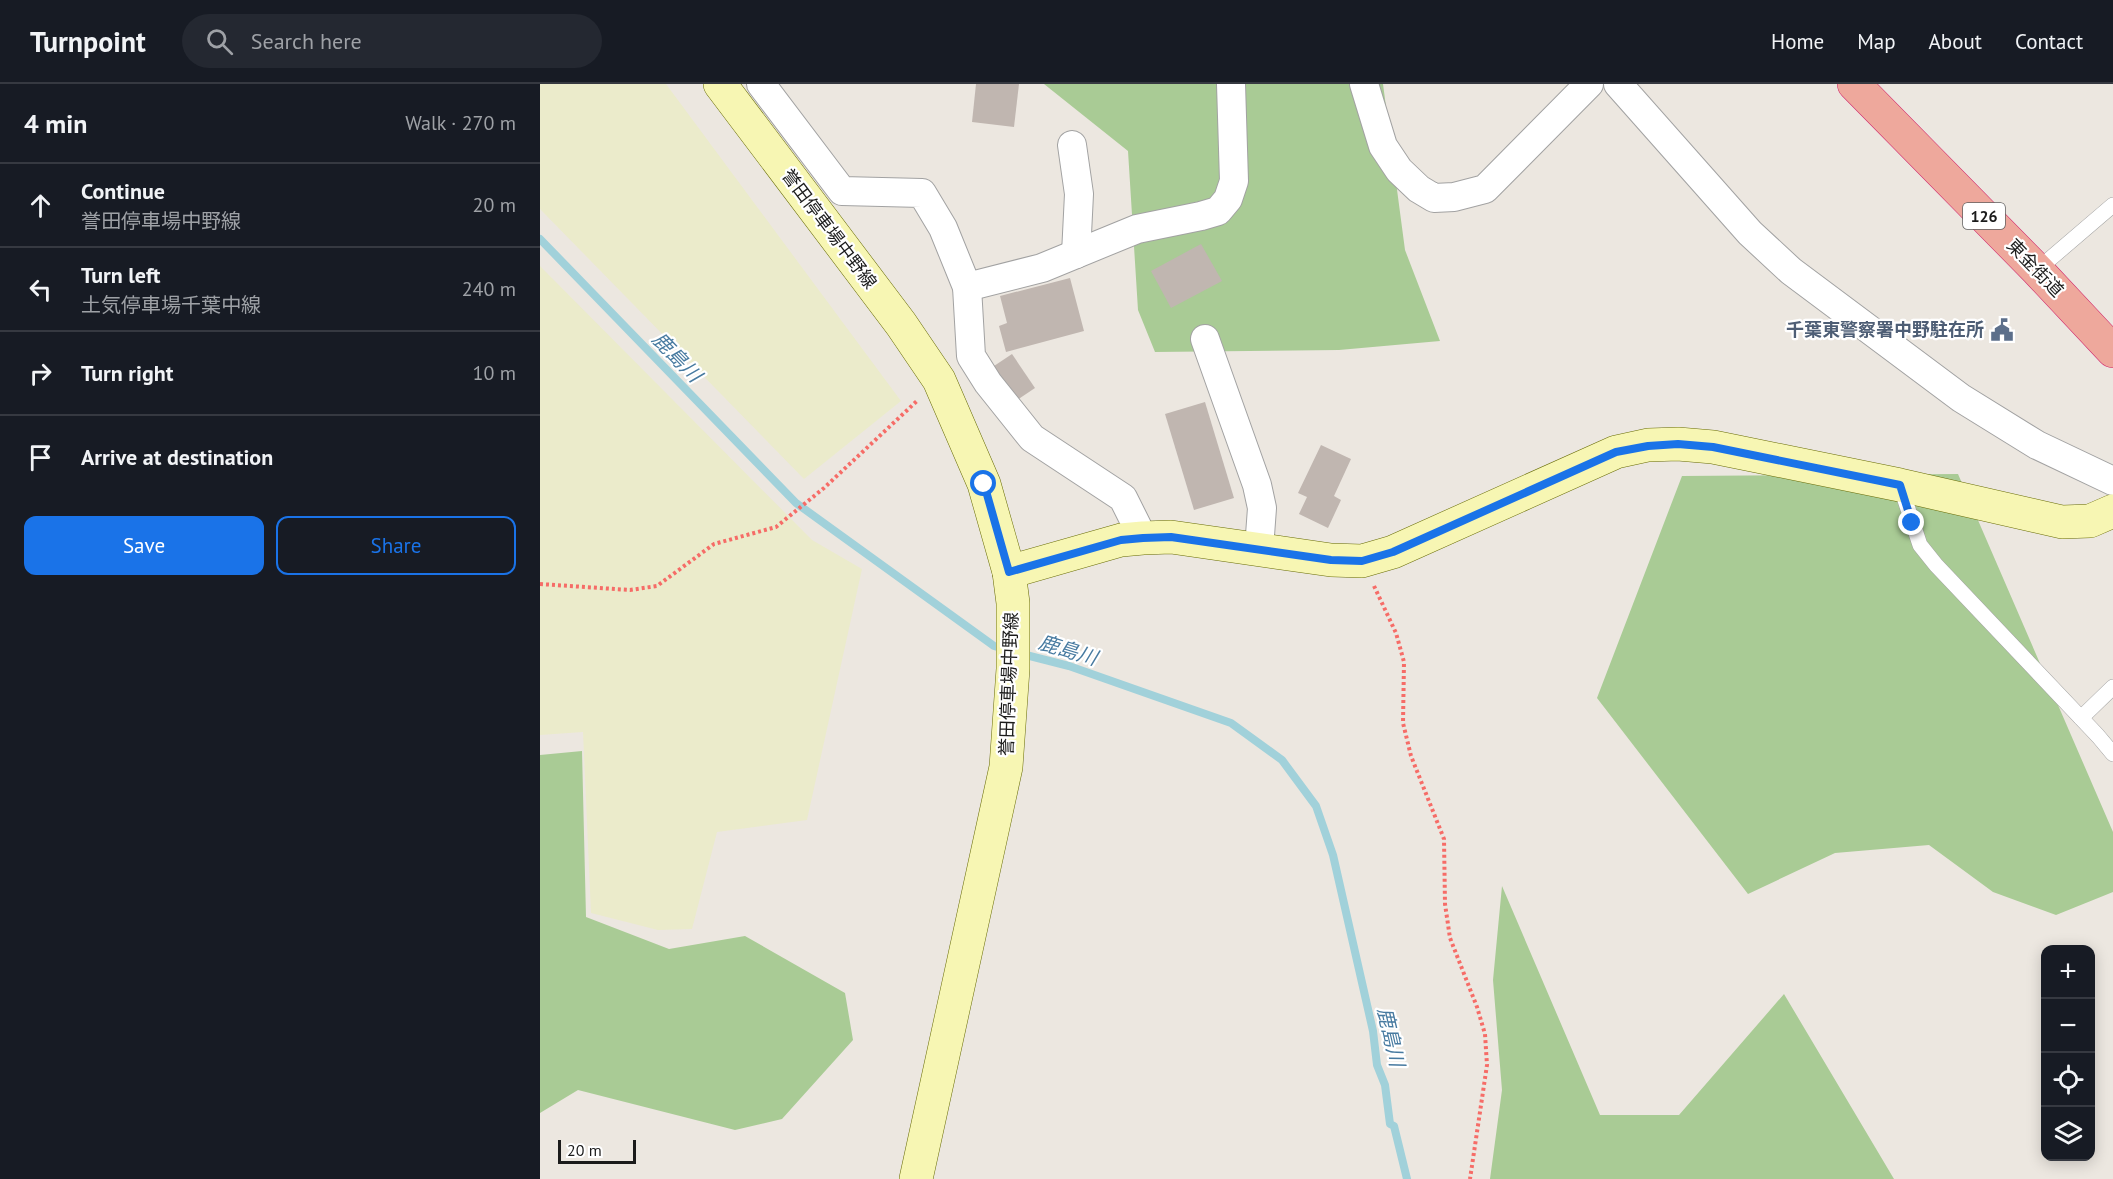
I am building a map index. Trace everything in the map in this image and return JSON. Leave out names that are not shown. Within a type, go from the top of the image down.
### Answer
[{"type":"highway","name":"東金街道","points":[[1854,84],[2037,270],[2113,351]]},
{"type":"main road","name":"誉田停車場中野線","points":[[720,84],[901,324],[939,380],[984,484],[1009,572],[1014,626],[1006,767],[916,1179]]},
{"type":"main road","points":[[1009,572],[1121,540],[1171,537],[1331,560],[1362,561],[1393,552],[1616,452],[1648,446],[1678,444],[1713,447],[1900,485],[2062,522],[2090,520],[2113,511]]},
{"type":"street","points":[[761,84],[842,191],[922,193],[943,228],[967,287],[971,356],[988,382],[1032,438],[1123,498],[1143,538]]},
{"type":"street","points":[[967,287],[1041,268],[1137,229],[1218,211],[1228,199],[1234,181],[1231,84]]},
{"type":"street","points":[[1364,84],[1383,146],[1399,170],[1419,189],[1434,198],[1454,197],[1485,189],[1589,84]]},
{"type":"street","points":[[1618,84],[1750,233],[1791,271],[1961,398],[2037,445],[2113,481]]},
{"type":"street","points":[[1072,145],[1079,194],[1076,254]]},
{"type":"street","points":[[1205,339],[1257,485],[1262,508],[1259,549]]},
{"type":"street","points":[[939,380],[971,356]]},
{"type":"lane","points":[[2037,270],[2113,205]]},
{"type":"lane","points":[[1900,485],[1920,545],[1936,565],[2113,754]]},
{"type":"lane","points":[[2081,718],[2113,687]]},
{"type":"path","points":[[540,584],[630,590],[657,586],[714,544],[776,527],[811,500],[939,380]]},
{"type":"path","points":[[1362,561],[1399,642],[1404,662],[1403,723],[1408,745],[1444,839],[1445,904],[1450,938],[1485,1034],[1487,1065],[1470,1179]]},
{"type":"green space","points":[[540,84],[666,84],[901,401],[804,479],[540,209]]},
{"type":"green space","points":[[1044,84],[1383,84],[1405,250],[1440,341],[1339,350],[1155,352],[1138,310],[1128,151]]},
{"type":"green space","points":[[540,266],[812,540],[862,569],[807,820],[717,832],[692,929],[658,930],[591,913],[583,732],[540,735]]},
{"type":"green space","points":[[1958,474],[2113,832],[2113,892],[2056,915],[1993,892],[1929,845],[1835,853],[1748,894],[1597,698],[1682,476]]},
{"type":"green space","points":[[582,751],[586,917],[669,949],[745,936],[845,993],[853,1040],[782,1119],[735,1130],[578,1090],[540,1113],[540,755]]},
{"type":"green space","points":[[1502,886],[1600,1115],[1679,1115],[1784,994],[1894,1179],[1490,1179],[1502,1090],[1493,980]]},
{"type":"building","points":[[976,84],[1019,84],[1014,127],[972,122]]},
{"type":"building","points":[[1201,244],[1222,281],[1171,308],[1151,271]]},
{"type":"building","points":[[1070,278],[1084,331],[1006,352],[999,326],[1007,323],[1000,296]]},
{"type":"building","points":[[1012,354],[1035,388],[1014,402],[991,368]]},
{"type":"building","points":[[1205,402],[1234,498],[1194,510],[1165,414]]},
{"type":"building","points":[[1321,445],[1351,459],[1334,496],[1341,500],[1328,528],[1299,514],[1307,497],[1298,493]]},
{"type":"waterway","name":"鹿島川","points":[[540,239],[796,503],[994,646],[1004,649]]},
{"type":"waterway","name":"鹿島川","points":[[1022,654],[1069,666],[1231,723],[1282,760],[1316,806],[1333,855],[1373,1031],[1377,1065],[1385,1085],[1390,1124],[1394,1126],[1407,1179]]},
{"type":"place","name":"千葉東警察署中野駐在所","points":[[2002,330]]},
{"type":"route","points":[[984,484],[1009,572],[1121,540],[1171,537],[1331,560],[1362,561],[1393,552],[1616,452],[1648,446],[1678,444],[1713,447],[1900,485],[1912,523]]}]
